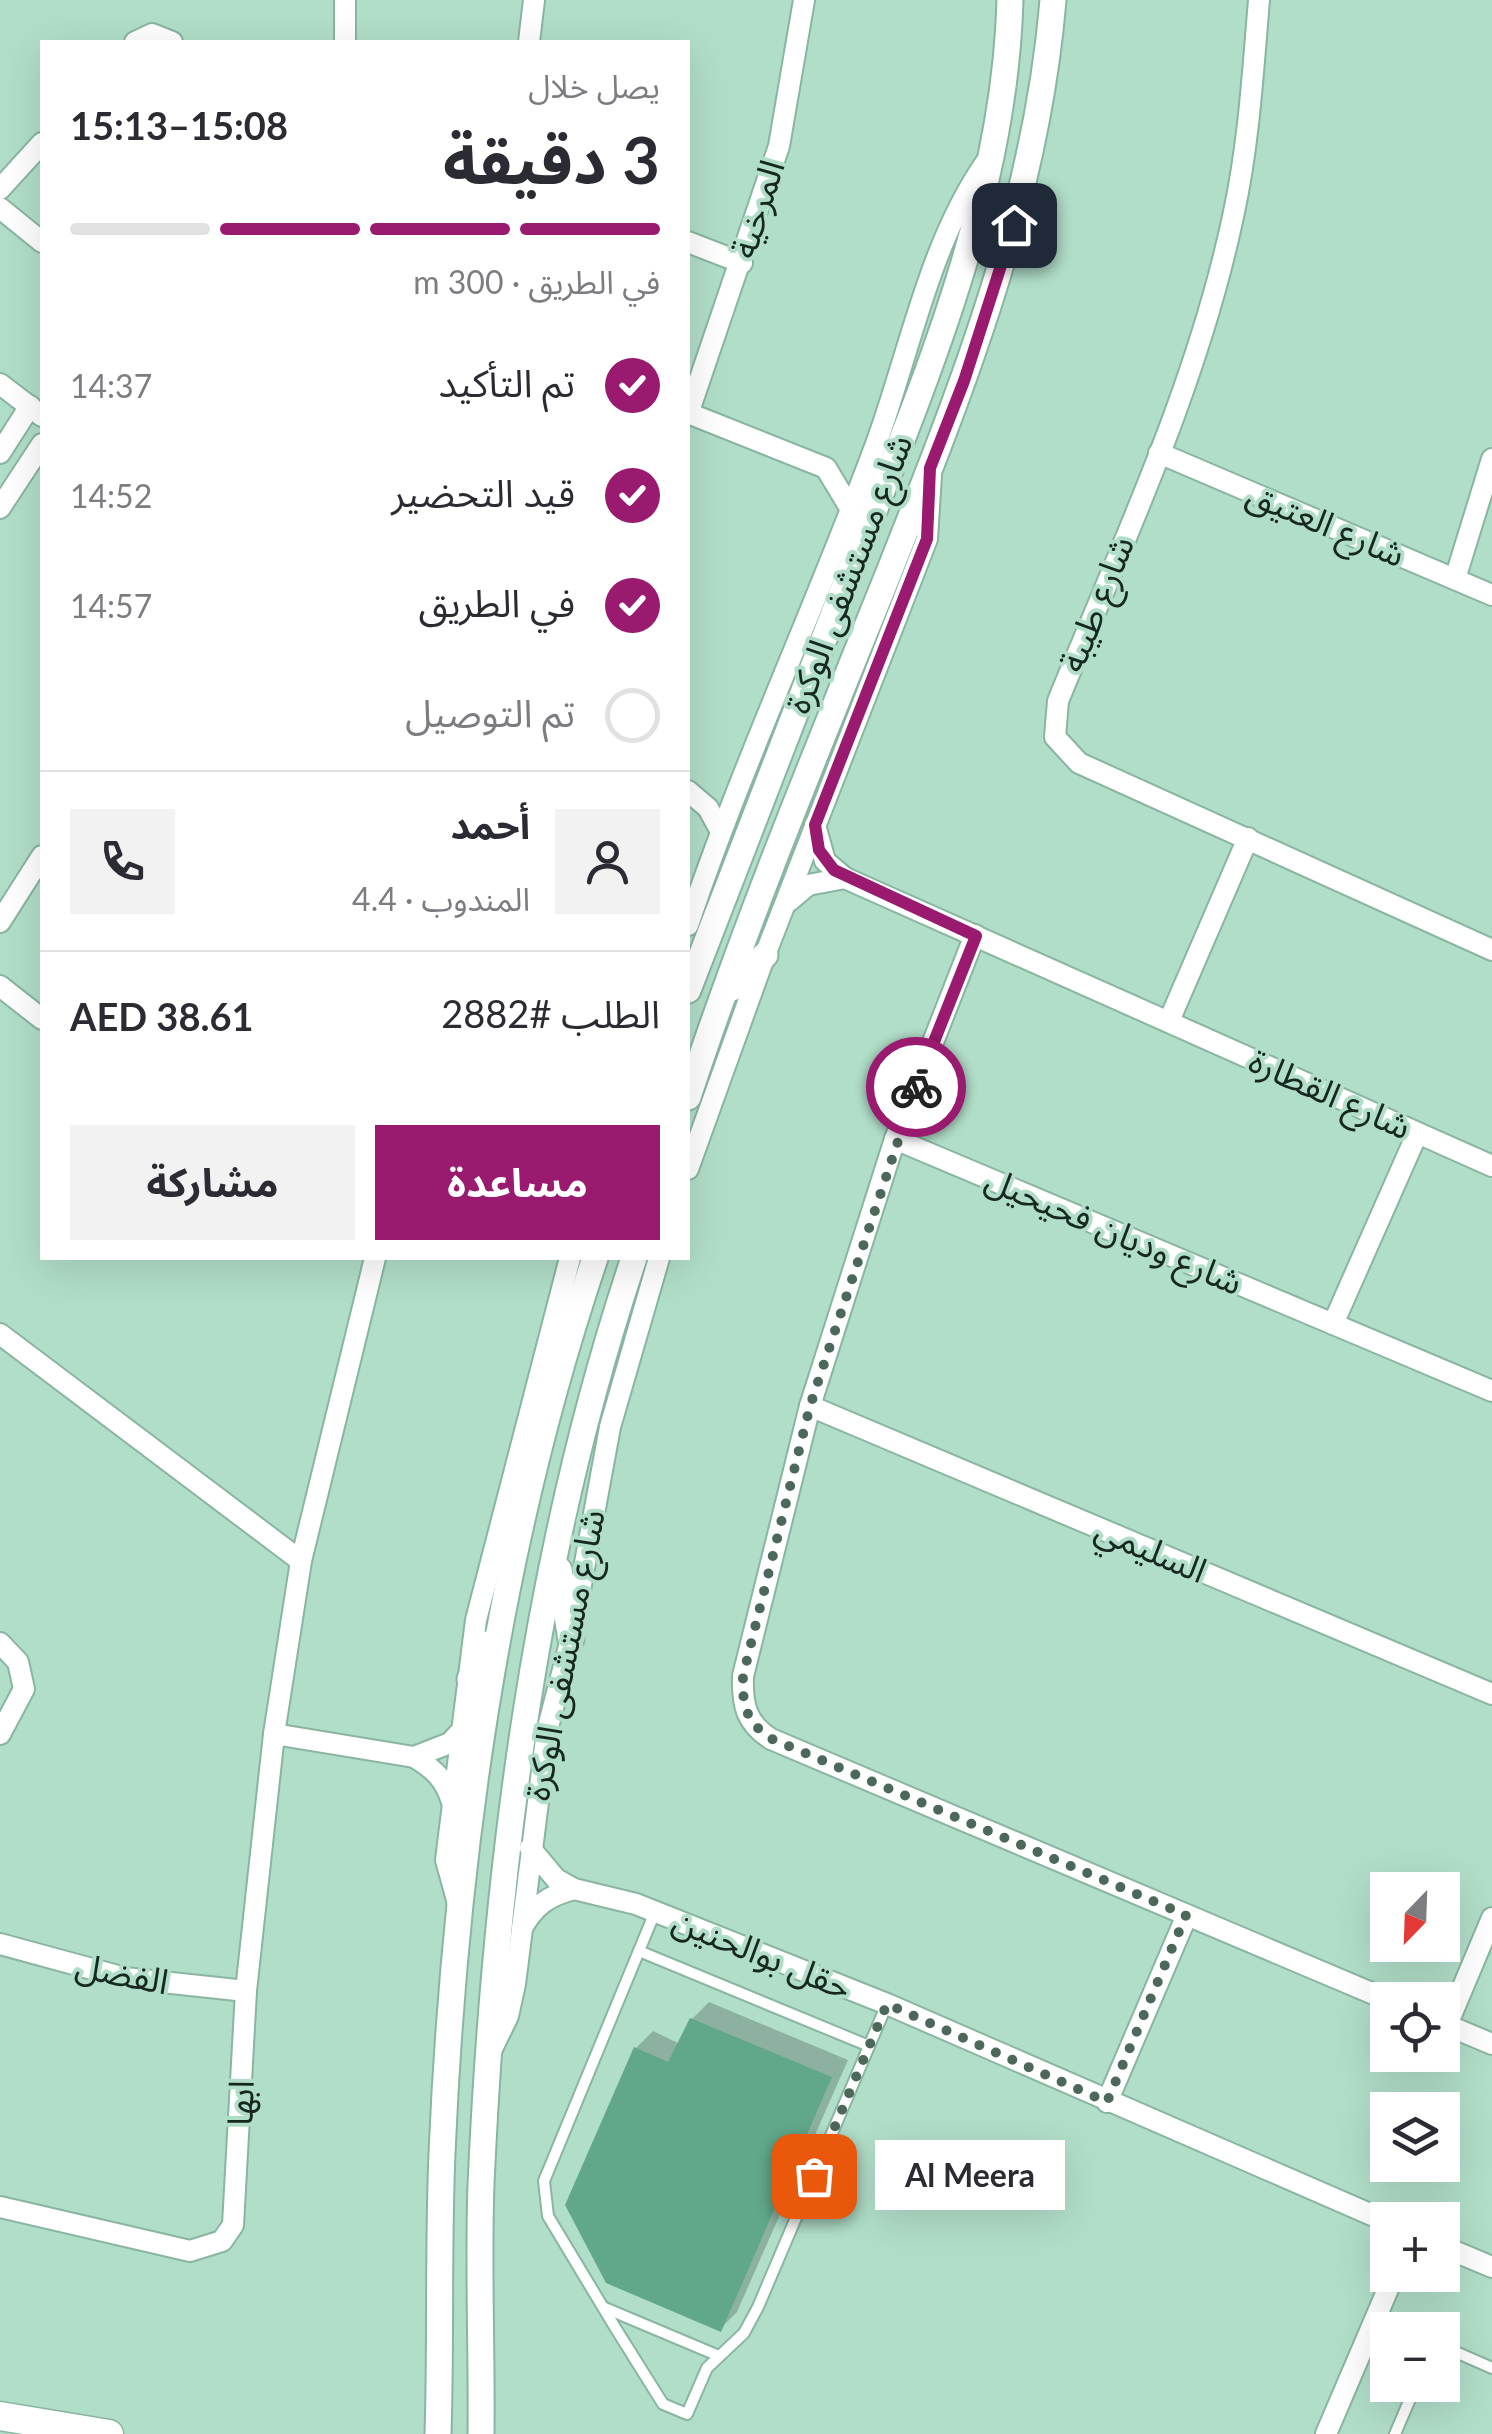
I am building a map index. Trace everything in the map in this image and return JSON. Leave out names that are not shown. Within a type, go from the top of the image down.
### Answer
[{"type":"main road","points":[[0,2416],[109,2434]]},
{"type":"street","points":[[345,0],[345,40]]},
{"type":"street","points":[[529,40],[534,0]]},
{"type":"street","name":"المرخية","points":[[690,408],[742,264],[778,146],[804,0]]},
{"type":"street","name":"شارع مستشفى الوكرة","points":[[690,985],[927,370],[968,248],[992,152],[1010,0]]},
{"type":"street","name":"شارع مستشفى الوكرة","points":[[690,1091],[930,468],[1005,259],[1031,158],[1053,0]]},
{"type":"street","name":"شارع طيبة","points":[[1259,0],[1250,108],[1234,215],[1216,285],[1159,453],[1058,701],[1055,737],[1079,763],[1492,950]]},
{"type":"street","points":[[139,40],[152,34],[167,40]]},
{"type":"street","points":[[0,189],[40,145]]},
{"type":"street","name":"شارع مستشفى الوكرة","points":[[690,919],[738,782],[876,445],[958,208],[992,152]]},
{"type":"street","points":[[0,208],[40,240]]},
{"type":"street","points":[[690,243],[742,264]]},
{"type":"street","points":[[0,384],[36,411],[0,453]]},
{"type":"street","name":"المرخية","points":[[690,415],[826,468]]},
{"type":"street","points":[[850,508],[826,468],[844,464],[876,445]]},
{"type":"street","points":[[0,508],[40,447]]},
{"type":"street","name":"شارع العتيق","points":[[1159,453],[1492,595]]},
{"type":"street","points":[[1455,579],[1492,459]]},
{"type":"street","name":"شارع مستشفى الوكرة","points":[[690,1163],[765,954],[927,539],[930,468]]},
{"type":"street","points":[[690,791],[715,791],[738,782]]},
{"type":"street","points":[[690,793],[708,808],[720,830]]},
{"type":"street","points":[[815,825],[825,861],[845,878]]},
{"type":"street","points":[[1169,1021],[1248,838]]},
{"type":"street","points":[[0,922],[40,859]]},
{"type":"street","points":[[788,901],[808,885],[845,878]]},
{"type":"street","name":"شارع القطارة","points":[[845,878],[1492,1166]]},
{"type":"street","points":[[976,936],[895,1139],[810,1406],[743,1676],[742,1699],[757,1730],[1370,1992]]},
{"type":"street","points":[[725,994],[765,954]]},
{"type":"street","points":[[0,986],[40,1017]]},
{"type":"street","points":[[1333,1324],[1416,1134]]},
{"type":"street","name":"شارع وديان فحيحيل","points":[[895,1139],[1492,1392]]},
{"type":"street","name":"ابها","points":[[0,2207],[190,2251],[222,2241],[236,2208],[246,1991],[274,1734],[301,1561],[375,1260]]},
{"type":"street","name":"شارع مستشفى الوكرة","points":[[459,1907],[446,1860],[476,1620],[569,1260]]},
{"type":"street","name":"شارع مستشفى الوكرة","points":[[438,2434],[442,2154],[459,1907],[472,1788],[500,1630],[571,1330],[593,1260]]},
{"type":"street","name":"شارع مستشفى الوكرة","points":[[481,2434],[481,2187],[489,2055],[516,1793],[556,1552],[608,1342],[633,1260]]},
{"type":"street","name":"شارع مستشفى الوكرة","points":[[489,2055],[508,2016],[546,1730],[571,1639],[606,1444],[657,1260]]},
{"type":"street","points":[[0,1334],[301,1561]]},
{"type":"street","name":"السليمي","points":[[810,1406],[1492,1694]]},
{"type":"street","points":[[556,1552],[571,1639]]},
{"type":"street","points":[[470,1679],[500,1630]]},
{"type":"street","points":[[0,1642],[24,1673],[24,1689],[0,1734]]},
{"type":"street","points":[[414,1757],[450,1744],[463,1729]]},
{"type":"street","points":[[274,1734],[414,1757],[433,1768],[447,1785],[453,1806]]},
{"type":"street","name":"حقل بوالحنين","points":[[530,1848],[556,1879],[574,1889],[610,1895],[887,2004],[1370,2214]]},
{"type":"street","points":[[521,1929],[533,1909],[551,1895],[574,1889]]},
{"type":"street","points":[[1107,2102],[1186,1915]]},
{"type":"street","points":[[1460,1990],[1492,1918]]},
{"type":"street","name":"الفضل","points":[[0,1944],[125,1978],[246,1991]]},
{"type":"street","points":[[1460,2030],[1492,2044]]},
{"type":"street","points":[[1460,2254],[1492,2268]]},
{"type":"street","points":[[1326,2434],[1370,2331]]},
{"type":"lane","points":[[656,1912],[544,2181],[548,2216],[603,2307],[663,2404],[687,2414],[707,2368],[744,2333],[758,2307],[887,2004]]},
{"type":"lane","points":[[639,1951],[870,2046]]},
{"type":"lane","points":[[603,2307],[719,2356]]},
{"type":"lane","points":[[1460,2354],[1492,2368]]},
{"type":"lane","points":[[1395,2434],[1409,2402]]},
{"type":"building","points":[[690,2018],[832,2077],[721,2332],[606,2283],[565,2205],[634,2047],[668,2062]]},
{"type":"way so far","points":[[814,2176],[887,2004],[1107,2102],[1186,1915],[772,1739],[757,1730],[746,1714],[743,1676],[810,1406],[895,1139],[916,1087]]},
{"type":"place","name":"Al Meera","points":[[814,2176]]},
{"type":"route","points":[[916,1087],[976,936],[845,878],[825,861],[815,825],[927,539],[932,508],[930,468],[964,381],[1014,225]]}]
